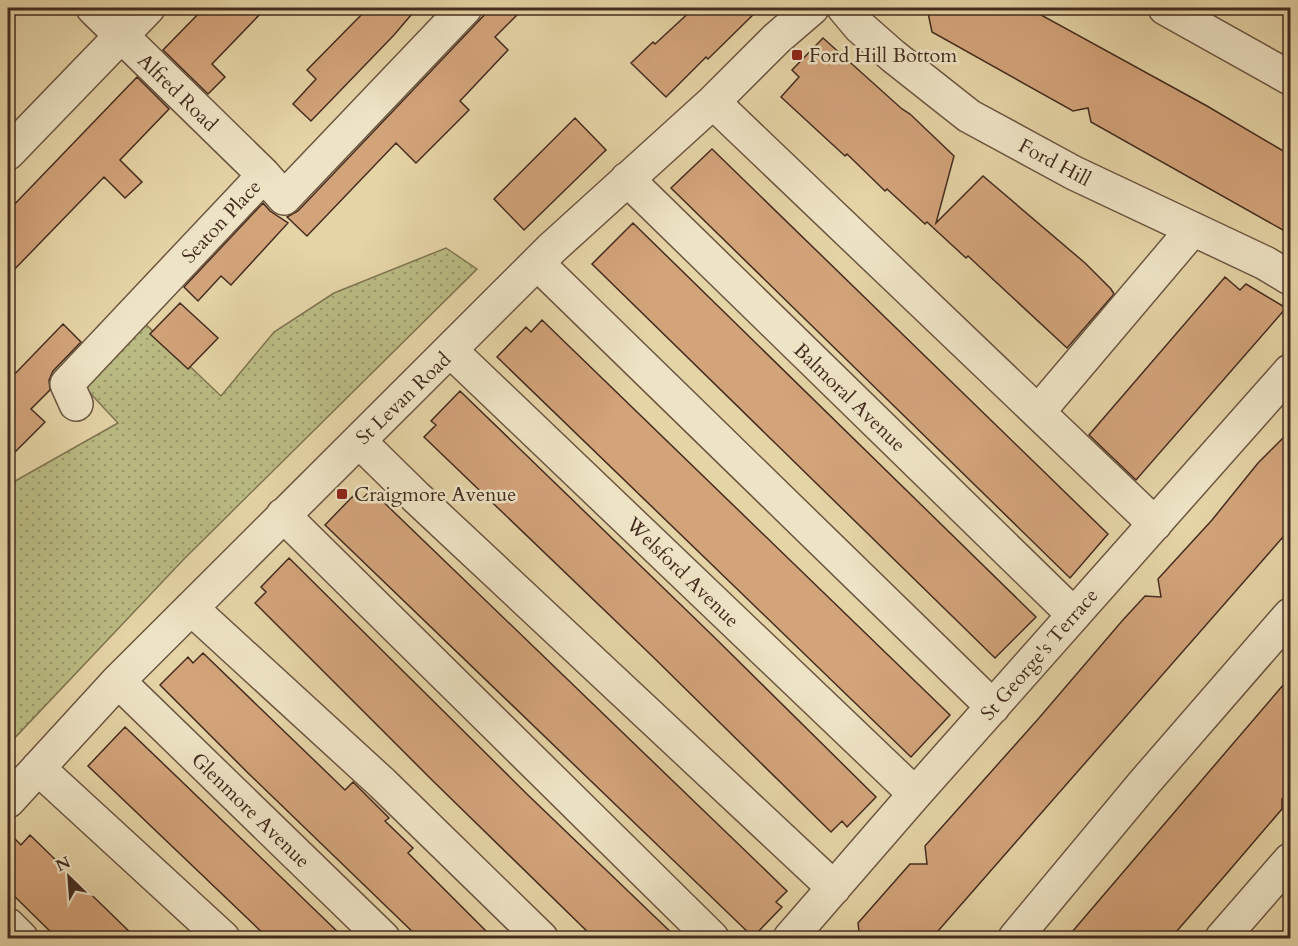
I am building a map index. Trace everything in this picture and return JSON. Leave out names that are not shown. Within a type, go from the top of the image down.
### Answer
[{"type":"street","name":"Alfred Road","points":[[93,8],[264,175]]},
{"type":"street","points":[[8,153],[148,8]]},
{"type":"street","name":"Seaton Place","points":[[76,404],[67,384],[264,175],[284,198],[465,8]]},
{"type":"street","name":"St Levan Road","points":[[8,801],[118,681],[537,263],[812,8]]},
{"type":"street","name":"Ford Hill","points":[[844,8],[860,27],[893,56],[969,116],[1074,173],[1265,263],[1290,278]]},
{"type":"street","points":[[1165,8],[1290,78]]},
{"type":"street","points":[[713,102],[1155,524]]},
{"type":"street","name":"Balmoral Avenue","points":[[627,179],[1074,615]]},
{"type":"street","points":[[1038,412],[1193,229]]},
{"type":"street","points":[[537,263],[993,707]]},
{"type":"street","name":"Welsford Avenue","points":[[451,351],[915,794]]},
{"type":"street","name":"St George's Terrace","points":[[790,939],[915,794],[1290,371]]},
{"type":"street","points":[[359,441],[834,888]]},
{"type":"street","points":[[283,514],[712,939]]},
{"type":"street","points":[[191,608],[373,775],[541,939]]},
{"type":"street","points":[[1015,939],[1144,783],[1290,615]]},
{"type":"street","name":"Glenmore Avenue","points":[[118,681],[383,939]]},
{"type":"street","points":[[38,768],[223,939]]},
{"type":"street","points":[[1222,939],[1290,860]]},
{"type":"street","points":[[8,926],[21,939]]},
{"type":"green space","points":[[446,248],[477,269],[184,559],[8,745],[8,485],[118,423],[76,378],[137,316],[221,396],[274,332],[334,293]]},
{"type":"building","points":[[204,8],[266,8],[212,64],[225,77],[208,94],[163,50]]},
{"type":"building","points":[[368,8],[417,8],[311,121],[293,104],[316,79],[307,70]]},
{"type":"building","points":[[491,8],[524,8],[495,37],[508,50],[460,101],[469,110],[416,163],[396,143],[307,236],[287,217],[298,211]]},
{"type":"building","points":[[694,8],[760,8],[666,97],[631,63]]},
{"type":"building","points":[[927,8],[1045,8],[1041,15],[1207,106],[1290,155],[1290,234],[1091,122],[1088,108],[1073,111],[932,32]]},
{"type":"building","points":[[823,38],[954,156],[936,223],[983,176],[1085,263],[1111,289],[1114,294],[1067,348],[968,256],[966,258],[887,189],[885,191],[847,154],[845,156],[781,97],[799,77],[792,70]]},
{"type":"building","points":[[137,77],[169,109],[120,160],[142,182],[125,198],[104,177],[8,276],[8,211]]},
{"type":"building","points":[[575,118],[606,150],[524,230],[494,199]]},
{"type":"building","points":[[712,149],[1108,534],[1070,578],[671,188]]},
{"type":"building","points":[[263,203],[270,211],[288,223],[231,285],[221,276],[198,301],[184,287]]},
{"type":"building","points":[[633,223],[1036,617],[995,658],[592,264]]},
{"type":"building","points":[[1225,277],[1240,290],[1246,284],[1286,308],[1136,480],[1089,435]]},
{"type":"building","points":[[180,303],[218,338],[188,369],[150,334]]},
{"type":"building","points":[[542,320],[950,715],[911,757],[497,357],[526,327],[531,332]]},
{"type":"building","points":[[63,324],[81,342],[53,371],[49,380],[50,390],[31,409],[45,422],[8,459],[8,381]]},
{"type":"building","points":[[460,391],[876,797],[847,827],[842,821],[831,832],[424,437],[436,425],[431,421]]},
{"type":"building","points":[[1290,431],[1290,529],[931,939],[860,939],[858,923],[910,864],[927,864],[925,846],[1145,596],[1161,597],[1158,579],[1212,520],[1258,463]]},
{"type":"building","points":[[371,490],[787,891],[776,902],[782,907],[753,937],[325,525],[353,496],[359,502]]},
{"type":"building","points":[[289,558],[530,797],[678,939],[595,939],[433,781],[255,603],[266,592],[261,587]]},
{"type":"building","points":[[203,653],[345,790],[353,782],[389,818],[385,821],[413,848],[408,853],[494,939],[420,939],[249,774],[160,685],[188,657],[193,663]]},
{"type":"building","points":[[1290,677],[1290,797],[1282,799],[1282,809],[1170,939],[1066,939]]},
{"type":"building","points":[[125,727],[345,939],[269,939],[88,766]]},
{"type":"building","points":[[8,832],[21,845],[30,835],[137,939],[58,939],[8,890]]},
{"type":"place","name":"Ford Hill Bottom","points":[[797,55]]},
{"type":"place","name":"Craigmore Avenue","points":[[342,494]]}]
